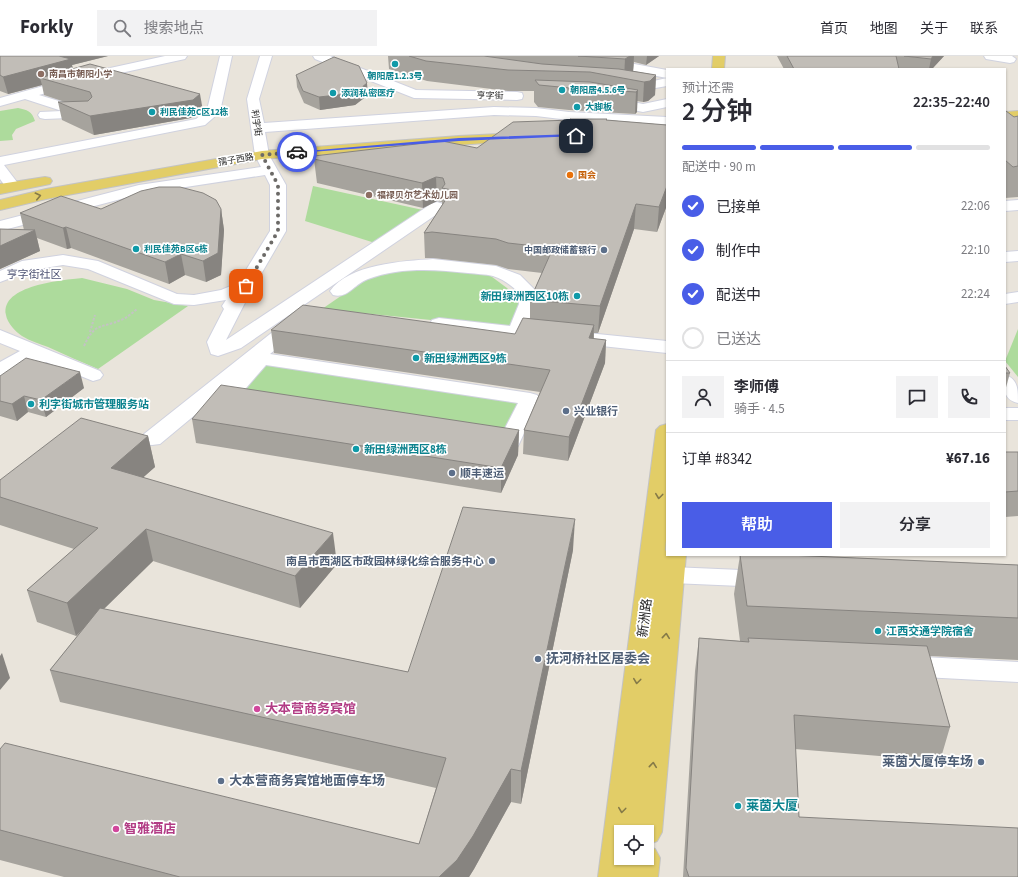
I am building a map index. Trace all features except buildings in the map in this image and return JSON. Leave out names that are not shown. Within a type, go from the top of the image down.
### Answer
[{"type":"main road","points":[[718,68],[719,56]]},
{"type":"main road","points":[[1006,116],[1018,115]]},
{"type":"main road","points":[[548,127],[587,126],[666,131]]},
{"type":"main road","points":[[1006,127],[1018,126]]},
{"type":"main road","name":"孺子西路","points":[[6,188],[261,151],[459,140],[535,132]]},
{"type":"main road","name":"孺子西路","points":[[0,205],[46,194],[261,151]]},
{"type":"main road","name":"新洲路","points":[[614,877],[666,438]]},
{"type":"main road","name":"新洲路","points":[[647,825],[673,565]]},
{"type":"main road","points":[[642,877],[643,865]]},
{"type":"street","points":[[0,102],[105,73],[181,56]]},
{"type":"street","points":[[0,161],[200,122],[213,112],[226,56]]},
{"type":"street","name":"利字街","points":[[207,332],[243,291],[278,231],[278,185],[261,151],[253,100],[266,56]]},
{"type":"street","name":"亨字街","points":[[319,56],[414,94],[532,97]]},
{"type":"street","points":[[572,56],[666,74]]},
{"type":"street","points":[[990,56],[1012,60]]},
{"type":"street","points":[[612,84],[649,86],[666,82]]},
{"type":"street","points":[[414,94],[433,84]]},
{"type":"street","points":[[24,95],[87,114],[45,115]]},
{"type":"street","points":[[612,102],[643,108],[666,103]]},
{"type":"street","points":[[257,128],[494,111],[536,112],[569,116],[666,121]]},
{"type":"street","points":[[0,168],[6,188]]},
{"type":"street","points":[[0,226],[139,190],[270,170]]},
{"type":"street","points":[[1006,206],[1018,205]]},
{"type":"street","points":[[243,291],[216,342],[218,350],[234,344],[437,207]]},
{"type":"street","points":[[1006,256],[1018,256]]},
{"type":"street","points":[[0,277],[28,265],[63,260],[92,265],[174,299],[194,300],[243,291]]},
{"type":"street","points":[[152,439],[260,356],[310,312],[360,276],[380,270],[433,264],[496,271],[514,279],[527,291],[528,304],[517,332]]},
{"type":"street","points":[[1006,299],[1018,297]]},
{"type":"street","points":[[422,323],[666,347]]},
{"type":"street","points":[[0,336],[37,355],[93,375]]},
{"type":"street","points":[[0,370],[28,355],[37,355]]},
{"type":"street","points":[[0,381],[39,359],[37,355]]},
{"type":"street","points":[[258,403],[227,398],[260,356]]},
{"type":"street","points":[[260,356],[530,400],[508,444],[477,439]]},
{"type":"street","points":[[1006,382],[1018,397]]},
{"type":"street","points":[[1006,414],[1018,414]]},
{"type":"street","points":[[673,565],[790,580]]},
{"type":"street","points":[[876,665],[1018,672]]},
{"type":"path","points":[[90,333],[98,327],[122,320],[137,310],[146,288]]},
{"type":"path","points":[[37,355],[84,346],[90,333],[94,315]]},
{"type":"green space","points":[[18,108],[29,112],[35,121],[16,129],[12,135],[13,140],[0,141],[0,111]]},
{"type":"green space","points":[[313,186],[423,210],[375,243],[305,221]]},
{"type":"green space","points":[[437,268],[488,274],[507,288],[521,302],[511,328],[322,309],[370,276]]},
{"type":"green space","points":[[82,278],[127,289],[154,300],[188,306],[98,369],[25,338],[15,330],[8,321],[6,315],[7,305],[13,297],[22,291],[35,286],[61,280]]},
{"type":"green space","points":[[1018,329],[1018,377],[1006,362],[1006,359]]},
{"type":"green space","points":[[261,359],[528,399],[508,442],[228,398]]},
{"type":"way so far","points":[[246,286],[278,231],[278,185],[262,155],[297,152]]},
{"type":"place","name":"朝阳居1.2.3号","points":[[395,64]]},
{"type":"place","name":"南昌市朝阳小学","points":[[41,74]]},
{"type":"place","name":"朝阳居4.5.6号","points":[[562,90]]},
{"type":"place","name":"添润私密医疗","points":[[333,93]]},
{"type":"place","name":"大脚板","points":[[577,107]]},
{"type":"place","name":"利民佳苑C区12栋","points":[[152,112]]},
{"type":"place","name":"国会","points":[[570,175]]},
{"type":"place","name":"福禄贝尔艺术幼儿园","points":[[369,195]]},
{"type":"place","name":"利民佳苑B区6栋","points":[[136,249]]},
{"type":"place","name":"中国邮政储蓄银行","points":[[604,250]]},
{"type":"place","name":"新田绿洲西区10栋","points":[[577,296]]},
{"type":"place","name":"新田绿洲西区9栋","points":[[416,358]]},
{"type":"place","name":"利字街城市管理服务站","points":[[31,404]]},
{"type":"place","name":"兴业银行","points":[[566,411]]},
{"type":"place","name":"新田绿洲西区8栋","points":[[356,449]]},
{"type":"place","name":"顺丰速运","points":[[452,473]]},
{"type":"place","name":"南昌市西湖区市政园林绿化综合服务中心","points":[[492,561]]},
{"type":"place","name":"江西交通学院宿舍","points":[[878,631]]},
{"type":"place","name":"抚河桥社区居委会","points":[[538,659]]},
{"type":"place","name":"大本营商务宾馆","points":[[257,709]]},
{"type":"place","name":"莱茵大厦停车场","points":[[981,762]]},
{"type":"place","name":"大本营商务宾馆地面停车场","points":[[221,781]]},
{"type":"place","name":"莱茵大厦","points":[[738,806]]},
{"type":"place","name":"智雅酒店","points":[[116,829]]},
{"type":"district","name":"亨字街社区","points":[[34,274]]},
{"type":"route","points":[[297,152],[459,140],[576,136]]}]
